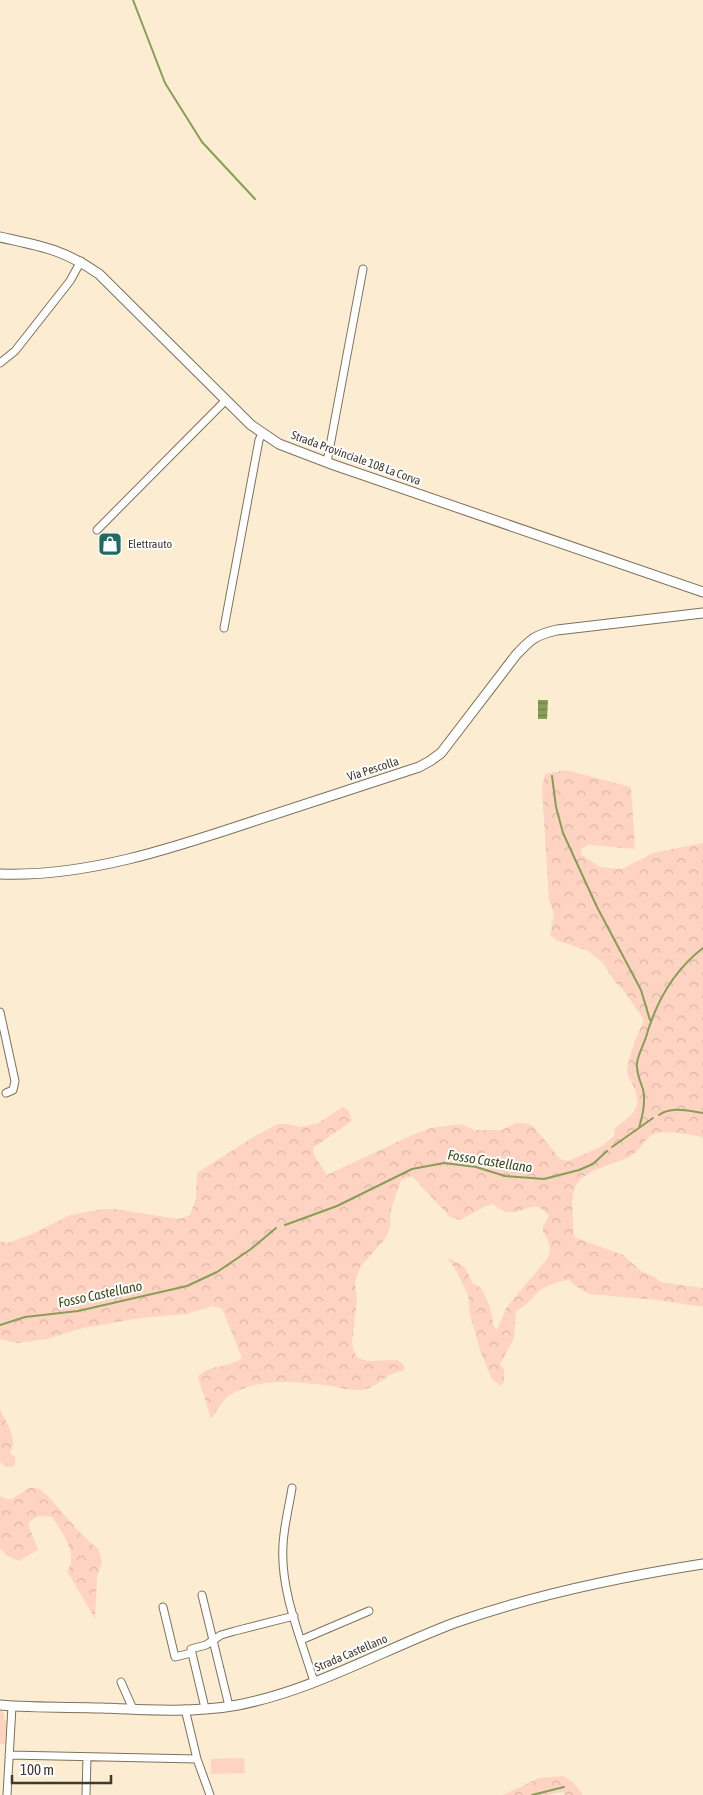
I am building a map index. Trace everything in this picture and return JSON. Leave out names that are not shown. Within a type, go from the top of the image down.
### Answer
[{"type":"street","name":"Strada Provinciale 108 La Corva","points":[[0,237],[56,250],[81,261],[99,274],[202,374],[225,401],[262,434],[279,444],[703,592]]},
{"type":"street","points":[[0,363],[15,351],[70,280],[81,261]]},
{"type":"street","points":[[327,462],[363,269]]},
{"type":"street","points":[[97,530],[225,401]]},
{"type":"street","points":[[224,628],[257,448],[262,434]]},
{"type":"street","name":"Via Pescolla","points":[[0,874],[48,874],[116,862],[202,839],[420,767],[441,753],[516,655],[528,642],[541,633],[703,613]]},
{"type":"street","points":[[0,1012],[15,1081],[13,1090],[6,1093]]},
{"type":"street","points":[[292,1488],[282,1546],[285,1583],[314,1682]]},
{"type":"street","name":"Strada Castellano","points":[[0,1705],[185,1709],[229,1706],[252,1702],[314,1682],[466,1619],[570,1589],[635,1575],[703,1564]]},
{"type":"street","points":[[202,1595],[229,1706]]},
{"type":"street","points":[[163,1608],[175,1657],[192,1653]]},
{"type":"street","points":[[301,1640],[369,1610]]},
{"type":"street","points":[[206,1708],[190,1649],[206,1645],[221,1636],[235,1631],[294,1616]]},
{"type":"street","points":[[121,1682],[133,1709]]},
{"type":"street","points":[[7,1795],[12,1706]]},
{"type":"street","points":[[185,1709],[197,1759],[210,1795]]},
{"type":"street","points":[[9,1755],[197,1759]]},
{"type":"street","points":[[86,1795],[87,1757]]},
{"type":"green space","points":[[566,770],[631,787],[635,849],[588,845],[581,849],[582,855],[600,867],[622,869],[653,853],[703,843],[703,1138],[693,1135],[657,1133],[646,1140],[631,1156],[587,1174],[577,1184],[572,1202],[573,1234],[576,1238],[623,1255],[641,1271],[661,1282],[703,1288],[703,1307],[657,1300],[589,1294],[569,1280],[553,1284],[538,1292],[526,1305],[516,1311],[514,1338],[500,1364],[504,1370],[504,1382],[501,1386],[492,1379],[482,1356],[470,1315],[468,1295],[448,1258],[465,1267],[472,1282],[482,1289],[490,1307],[494,1327],[497,1330],[506,1308],[549,1256],[550,1246],[543,1233],[543,1226],[549,1216],[538,1207],[507,1212],[493,1204],[460,1220],[450,1217],[412,1176],[401,1180],[391,1209],[390,1228],[385,1239],[360,1267],[355,1282],[357,1300],[352,1342],[354,1352],[358,1358],[368,1361],[397,1360],[404,1365],[404,1371],[393,1374],[368,1389],[353,1390],[300,1382],[264,1383],[241,1390],[227,1397],[211,1419],[198,1377],[207,1370],[242,1358],[222,1309],[212,1306],[188,1314],[141,1318],[83,1328],[47,1339],[17,1343],[0,1339],[0,1241],[7,1243],[32,1234],[70,1215],[103,1209],[115,1209],[179,1219],[190,1215],[196,1198],[197,1173],[255,1136],[278,1124],[301,1127],[318,1123],[343,1107],[349,1111],[352,1121],[313,1148],[314,1155],[327,1175],[431,1128],[461,1124],[475,1130],[502,1130],[516,1123],[525,1123],[533,1126],[560,1159],[568,1161],[602,1146],[614,1136],[615,1128],[635,1111],[637,1106],[636,1093],[627,1071],[631,1051],[644,1020],[602,962],[588,951],[556,940],[550,935],[554,914],[549,900],[542,788],[545,774]]},
{"type":"green space","points":[[0,1409],[11,1431],[13,1441],[10,1453],[15,1457],[13,1467],[5,1466],[0,1462]]},
{"type":"green space","points":[[29,1488],[38,1488],[49,1497],[81,1534],[99,1550],[102,1563],[97,1576],[95,1619],[67,1571],[71,1558],[68,1543],[52,1517],[38,1517],[28,1524],[38,1550],[19,1561],[6,1555],[0,1548],[0,1496],[10,1500]]},
{"type":"green space","points":[[0,1710],[3,1711],[7,1721],[5,1744],[0,1744]]},
{"type":"green space","points":[[244,1758],[245,1773],[211,1774],[211,1759]]},
{"type":"green space","points":[[563,1776],[573,1782],[583,1795],[565,1795],[563,1792],[545,1795],[503,1795],[539,1778]]},
{"type":"shaded area","points":[[538,700],[548,700],[547,719],[538,719]]},
{"type":"waterway","points":[[133,0],[165,83],[202,142],[255,199]]},
{"type":"waterway","name":"Fosso Castellano","points":[[552,776],[556,807],[563,833],[597,907],[641,990],[650,1020]]},
{"type":"waterway","name":"Fosso Castellano","points":[[639,1128],[644,1099],[637,1070],[639,1054],[655,1012],[667,988],[674,977],[703,948]]},
{"type":"waterway","name":"Fosso Castellano","points":[[659,1115],[675,1110],[703,1113]]},
{"type":"waterway","name":"Fosso Castellano","points":[[612,1147],[653,1118]]},
{"type":"waterway","name":"Fosso Castellano","points":[[285,1225],[337,1206],[412,1169],[444,1163],[476,1167],[505,1176],[544,1179],[579,1170],[593,1164],[607,1151]]},
{"type":"waterway","name":"Fosso Castellano","points":[[0,1325],[25,1317],[78,1311],[187,1286],[217,1272],[251,1249],[276,1228]]},
{"type":"waterway","points":[[532,1795],[564,1787]]},
{"type":"place","name":"Elettrauto","points":[[110,544]]}]
